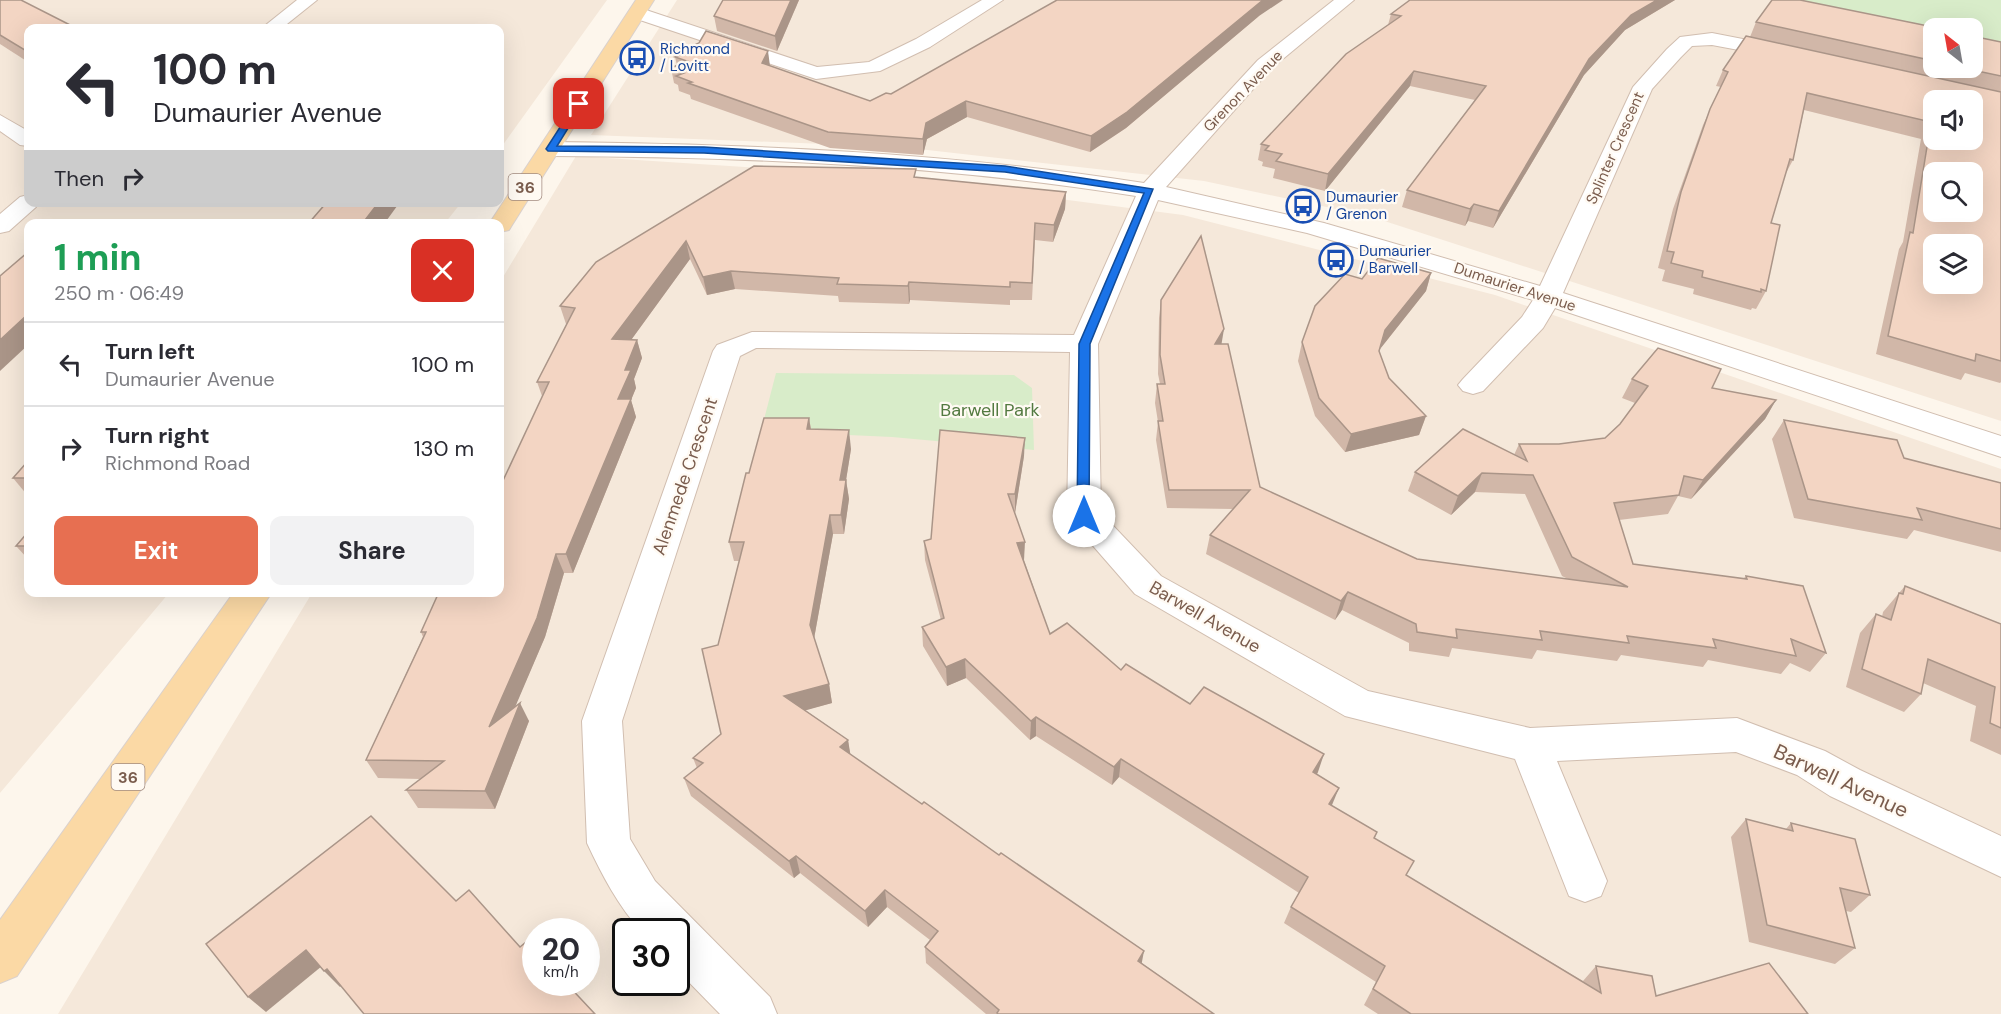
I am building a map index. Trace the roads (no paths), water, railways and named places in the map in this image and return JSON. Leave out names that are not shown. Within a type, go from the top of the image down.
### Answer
[{"type":"main road","name":"36","points":[[504,219],[641,7]]},
{"type":"main road","name":"36","points":[[0,960],[251,597]]},
{"type":"street","points":[[276,24],[308,0]]},
{"type":"street","points":[[641,7],[816,73],[873,67],[923,43],[994,0]]},
{"type":"street","name":"Grenon Avenue","points":[[1150,191],[1264,64],[1345,0]]},
{"type":"street","name":"Splinter Crescent","points":[[1473,385],[1533,322],[1548,297],[1642,87],[1674,53],[1687,41],[1712,39],[1802,57]]},
{"type":"street","points":[[0,121],[24,137]]},
{"type":"street","name":"Dumaurier Avenue","points":[[551,149],[704,150],[1005,169],[1150,191],[1257,214],[1403,251],[2001,447]]},
{"type":"street","name":"Barwell Avenue","points":[[1150,191],[1084,344],[1084,516],[1148,585],[1359,705],[1530,745],[1737,735],[1811,763],[1845,783],[2001,858]]},
{"type":"street","points":[[0,226],[24,205]]},
{"type":"street","name":"Alenmede Crescent","points":[[660,918],[639,896],[609,843],[602,721],[727,351],[752,340],[1084,344]]},
{"type":"street","points":[[1530,745],[1586,881]]},
{"type":"street","name":"Alenmede Crescent","points":[[690,949],[753,1014]]},
{"type":"place","name":"Richmond / Lovitt","points":[[637,58]]},
{"type":"place","name":"Dumaurier / Grenon","points":[[1303,206]]},
{"type":"place","name":"Dumaurier / Barwell","points":[[1336,260]]},
{"type":"park label","name":"Barwell Park","points":[[990,410]]}]
